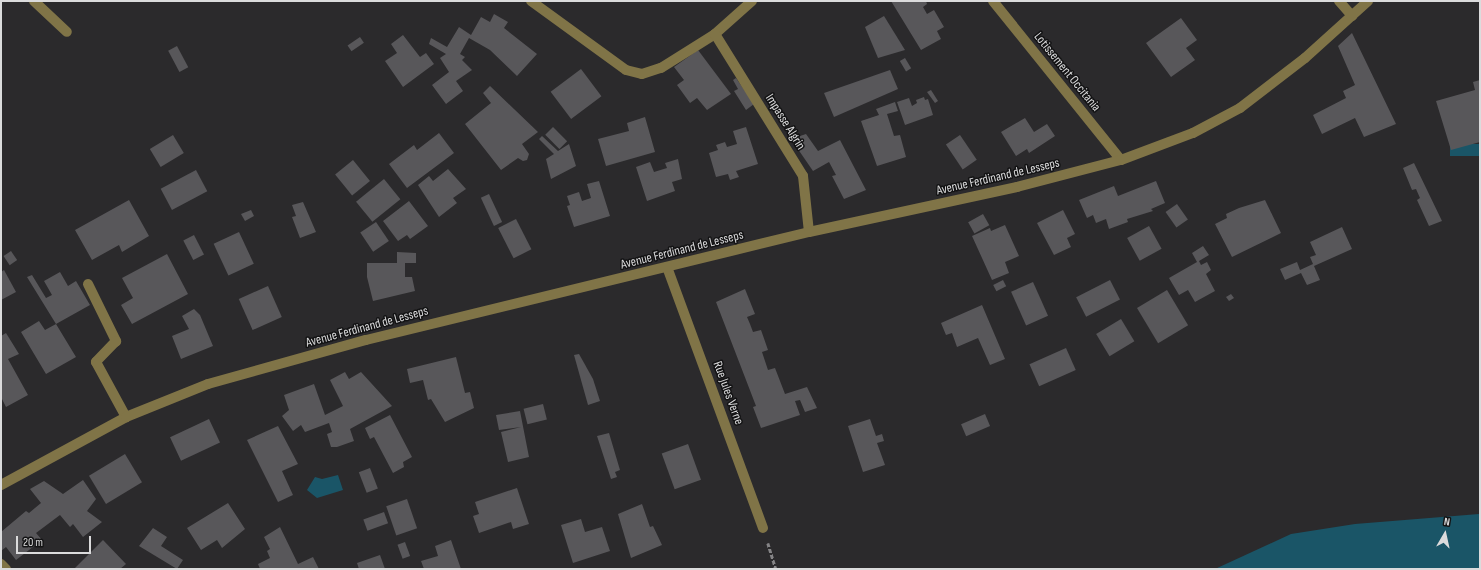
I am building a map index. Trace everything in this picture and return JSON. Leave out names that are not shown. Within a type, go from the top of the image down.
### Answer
[{"type":"street","points":[[34,1],[67,32]]},
{"type":"street","points":[[531,1],[626,70],[642,74],[662,68],[715,34],[752,1]]},
{"type":"street","name":"Lotissement Occitania","points":[[993,1],[1121,160]]},
{"type":"street","points":[[1339,1],[1352,16]]},
{"type":"street","name":"Avenue Ferdinand de Lesseps","points":[[1,485],[126,417],[208,384],[343,346],[809,232],[1017,187],[1121,160],[1193,133],[1240,108],[1305,58],[1368,1]]},
{"type":"street","name":"Impasse Algrin","points":[[715,34],[803,176],[809,232]]},
{"type":"street","name":"Rue Jules Verne","points":[[667,267],[763,528]]},
{"type":"street","points":[[88,284],[116,341],[96,362],[126,417]]},
{"type":"street","points":[[1,564],[6,569]]},
{"type":"path","points":[[763,528],[776,569]]},
{"type":"water","points":[[1450,144],[1480,144],[1480,156],[1450,156]]},
{"type":"water","points":[[338,475],[343,490],[317,498],[307,490],[315,477],[322,479]]},
{"type":"water","points":[[1479,514],[1480,569],[1215,569],[1291,534],[1355,524]]},
{"type":"building","points":[[891,1],[926,1],[927,4],[923,7],[927,14],[934,10],[944,27],[937,31],[941,39],[921,50]]},
{"type":"building","points":[[494,14],[508,22],[504,28],[537,54],[517,76],[490,50],[469,38],[460,54],[465,57],[462,60],[472,70],[456,81],[463,91],[446,104],[432,85],[449,72],[440,58],[446,54],[429,44],[431,38],[447,47],[459,27],[471,35],[481,17],[490,22]]},
{"type":"building","points":[[884,16],[905,50],[878,58],[865,27]]},
{"type":"building","points":[[1181,18],[1197,40],[1186,48],[1195,60],[1171,77],[1146,43]]},
{"type":"building","points":[[1352,33],[1396,124],[1364,137],[1355,118],[1322,134],[1313,115],[1346,98],[1343,91],[1355,85],[1338,46]]},
{"type":"building","points":[[403,35],[420,57],[426,53],[434,64],[403,87],[385,61],[397,53],[391,44]]},
{"type":"building","points":[[360,37],[364,43],[351,51],[348,45]]},
{"type":"building","points":[[177,46],[188,67],[179,72],[168,51]]},
{"type":"building","points":[[698,50],[731,94],[707,110],[697,98],[690,103],[677,85],[684,80],[674,67]]},
{"type":"building","points":[[905,58],[911,68],[906,71],[900,61]]},
{"type":"building","points":[[581,69],[601,96],[571,119],[551,92]]},
{"type":"building","points":[[890,70],[898,89],[834,117],[824,93]]},
{"type":"building","points":[[736,78],[754,104],[746,110],[734,91],[738,89],[733,80]]},
{"type":"building","points":[[1480,80],[1480,142],[1451,150],[1436,101],[1475,90],[1473,82]]},
{"type":"building","points":[[490,86],[538,132],[522,144],[529,154],[527,160],[523,161],[518,158],[501,170],[465,124],[491,103],[483,93]]},
{"type":"building","points":[[931,90],[938,101],[935,103],[927,92]]},
{"type":"building","points":[[924,97],[925,100],[928,99],[933,115],[905,125],[897,102],[909,98],[912,106],[917,103],[916,100]]},
{"type":"building","points":[[895,102],[898,111],[887,114],[894,136],[900,135],[906,157],[877,166],[861,121],[879,115],[876,109]]},
{"type":"building","points":[[645,117],[655,152],[606,166],[598,139],[629,131],[627,123]]},
{"type":"building","points":[[1025,118],[1034,132],[1047,124],[1055,136],[1029,153],[1027,149],[1016,156],[1001,132]]},
{"type":"building","points":[[553,127],[567,141],[559,149],[545,135]]},
{"type":"building","points":[[746,127],[758,164],[736,171],[739,177],[730,180],[728,174],[716,177],[709,153],[718,150],[716,145],[725,142],[727,147],[737,144],[733,131]]},
{"type":"building","points":[[439,133],[454,153],[407,188],[389,164],[414,145],[417,150]]},
{"type":"building","points":[[806,134],[818,151],[840,140],[866,190],[844,199],[832,176],[836,175],[829,162],[813,171],[791,139]]},
{"type":"building","points":[[173,135],[184,153],[161,167],[150,149]]},
{"type":"building","points":[[960,135],[977,160],[963,169],[946,145]]},
{"type":"building","points":[[542,136],[558,151],[569,144],[576,166],[551,179],[546,159],[554,154],[539,139]]},
{"type":"building","points":[[678,159],[682,179],[672,182],[675,191],[647,201],[636,167],[650,162],[654,172],[667,168],[665,163]]},
{"type":"building","points":[[353,160],[370,181],[352,195],[335,174]]},
{"type":"building","points":[[1414,163],[1442,221],[1429,226],[1417,200],[1420,198],[1416,189],[1412,190],[1403,168]]},
{"type":"building","points":[[448,169],[466,189],[453,198],[457,203],[439,217],[418,185],[429,176],[433,181]]},
{"type":"building","points":[[196,170],[207,191],[172,210],[161,189]]},
{"type":"building","points":[[384,179],[400,199],[372,222],[356,202]]},
{"type":"building","points":[[599,181],[610,216],[574,227],[567,206],[570,205],[567,196],[579,192],[582,201],[591,198],[587,184]]},
{"type":"building","points":[[1156,181],[1165,203],[1151,209],[1153,211],[1127,219],[1128,222],[1109,229],[1106,219],[1096,223],[1093,215],[1087,218],[1079,200],[1114,186],[1118,196]]},
{"type":"building","points":[[489,194],[502,222],[494,226],[481,198]]},
{"type":"building","points":[[129,200],[149,236],[122,252],[119,245],[92,260],[75,230]]},
{"type":"building","points":[[1265,200],[1281,233],[1232,257],[1215,224],[1227,218],[1226,214],[1239,208]]},
{"type":"building","points":[[409,201],[428,226],[410,239],[407,235],[398,241],[383,221]]},
{"type":"building","points":[[303,202],[316,232],[300,238],[292,217],[296,216],[292,205]]},
{"type":"building","points":[[1177,204],[1188,220],[1176,228],[1166,212]]},
{"type":"building","points":[[251,210],[254,216],[245,221],[241,214]]},
{"type":"building","points":[[1063,210],[1075,234],[1067,238],[1071,247],[1054,255],[1037,223]]},
{"type":"building","points":[[983,214],[989,225],[974,234],[968,222]]},
{"type":"building","points":[[516,219],[531,249],[514,258],[498,228]]},
{"type":"building","points":[[376,222],[389,241],[373,252],[360,233]]},
{"type":"building","points":[[1005,225],[1019,256],[1005,262],[1009,273],[992,280],[972,236],[990,228],[991,231]]},
{"type":"building","points":[[1149,226],[1162,249],[1140,261],[1127,238]]},
{"type":"building","points":[[1342,227],[1352,249],[1314,266],[1320,280],[1307,285],[1301,273],[1285,280],[1280,269],[1297,262],[1300,270],[1313,264],[1310,257],[1316,255],[1310,242]]},
{"type":"building","points":[[239,232],[254,264],[228,276],[214,244]]},
{"type":"building","points":[[194,235],[204,255],[193,260],[183,240]]},
{"type":"building","points":[[1203,246],[1209,255],[1199,261],[1201,265],[1207,262],[1211,270],[1206,274],[1215,291],[1195,302],[1188,290],[1179,295],[1169,278],[1197,262],[1192,253]]},
{"type":"building","points":[[11,251],[17,260],[10,265],[4,256]]},
{"type":"building","points":[[397,252],[416,253],[416,263],[405,263],[405,277],[412,277],[415,291],[373,301],[367,277],[367,263],[397,263]]},
{"type":"building","points":[[167,254],[188,294],[132,324],[121,305],[133,298],[122,278]]},
{"type":"building","points":[[4,270],[16,292],[1,300],[1,272]]},
{"type":"building","points":[[60,272],[68,286],[76,281],[90,305],[56,324],[27,277],[32,275],[46,298],[52,295],[44,281]]},
{"type":"building","points":[[1003,280],[1006,286],[996,291],[993,285]]},
{"type":"building","points":[[1110,280],[1120,300],[1086,317],[1076,297]]},
{"type":"building","points":[[1033,282],[1048,316],[1026,326],[1011,292]]},
{"type":"building","points":[[268,286],[282,317],[253,330],[239,299]]},
{"type":"building","points":[[745,289],[755,314],[747,317],[753,332],[761,330],[768,350],[762,352],[768,370],[775,368],[785,394],[807,387],[817,408],[805,412],[800,400],[795,401],[800,415],[761,428],[753,407],[756,406],[716,302]]},
{"type":"building","points":[[1167,290],[1188,325],[1158,343],[1137,308]]},
{"type":"building","points":[[1231,294],[1234,298],[1229,301],[1226,297]]},
{"type":"building","points":[[982,305],[1005,359],[990,365],[978,338],[957,347],[952,333],[946,335],[941,323]]},
{"type":"building","points":[[194,309],[200,315],[213,346],[181,359],[172,336],[189,329],[182,316]]},
{"type":"building","points":[[1121,319],[1134,341],[1110,356],[1096,334]]},
{"type":"building","points":[[39,321],[45,330],[56,324],[76,357],[46,374],[21,332]]},
{"type":"building","points":[[6,333],[19,354],[8,359],[28,395],[6,407],[1,397],[1,336]]},
{"type":"building","points":[[1066,348],[1076,370],[1039,386],[1029,364]]},
{"type":"building","points":[[579,354],[593,379],[600,401],[588,405],[574,355]]},
{"type":"building","points":[[456,357],[465,393],[470,392],[474,408],[445,422],[431,399],[428,400],[423,380],[410,383],[407,369]]},
{"type":"building","points":[[345,372],[349,379],[361,372],[392,406],[350,429],[354,441],[337,447],[331,447],[327,434],[332,432],[329,423],[305,432],[301,425],[293,431],[282,416],[289,410],[284,395],[314,384],[325,415],[343,406],[330,380]]},
{"type":"building","points":[[543,404],[547,420],[527,424],[524,409]]},
{"type":"building","points":[[520,411],[529,457],[508,462],[501,432],[521,427],[499,430],[496,415]]},
{"type":"building","points":[[985,414],[990,426],[966,436],[961,424]]},
{"type":"building","points":[[390,415],[412,457],[403,462],[404,467],[393,473],[374,437],[370,439],[365,428]]},
{"type":"building","points":[[209,419],[220,443],[181,461],[170,437]]},
{"type":"building","points":[[870,419],[876,436],[882,434],[884,441],[877,443],[885,465],[863,472],[848,426]]},
{"type":"building","points":[[278,426],[298,464],[282,471],[293,495],[278,502],[247,440]]},
{"type":"building","points":[[609,433],[620,470],[615,472],[617,477],[611,479],[597,436]]},
{"type":"building","points":[[688,444],[701,480],[675,489],[662,454]]},
{"type":"building","points":[[125,454],[142,482],[106,504],[89,476]]},
{"type":"building","points":[[370,468],[378,489],[367,493],[359,472]]},
{"type":"building","points":[[83,480],[96,499],[87,511],[102,522],[83,537],[73,524],[70,527],[60,515],[36,533],[42,540],[16,560],[6,547],[1,551],[1,532],[26,511],[29,513],[41,503],[30,489],[44,481],[63,494]]},
{"type":"building","points":[[517,488],[529,524],[513,529],[511,522],[479,533],[473,516],[479,514],[475,502]]},
{"type":"building","points":[[407,499],[417,528],[396,535],[386,506]]},
{"type":"building","points":[[228,503],[245,529],[222,548],[217,540],[201,550],[187,528]]},
{"type":"building","points":[[642,504],[650,527],[653,526],[662,545],[631,558],[618,514]]},
{"type":"building","points":[[384,512],[388,523],[367,531],[363,520]]},
{"type":"building","points":[[581,519],[585,532],[602,527],[610,551],[573,563],[561,525]]},
{"type":"building","points":[[280,527],[298,564],[313,557],[319,569],[260,569],[258,564],[270,558],[267,551],[270,549],[264,537]]},
{"type":"building","points":[[153,528],[167,537],[161,546],[183,560],[177,569],[139,546]]},
{"type":"building","points":[[103,540],[126,564],[120,569],[74,569]]},
{"type":"building","points":[[451,540],[461,569],[424,569],[421,561],[438,556],[435,546]]},
{"type":"building","points":[[405,542],[410,556],[403,559],[397,545]]},
{"type":"building","points":[[380,555],[385,569],[359,569],[357,563]]}]
